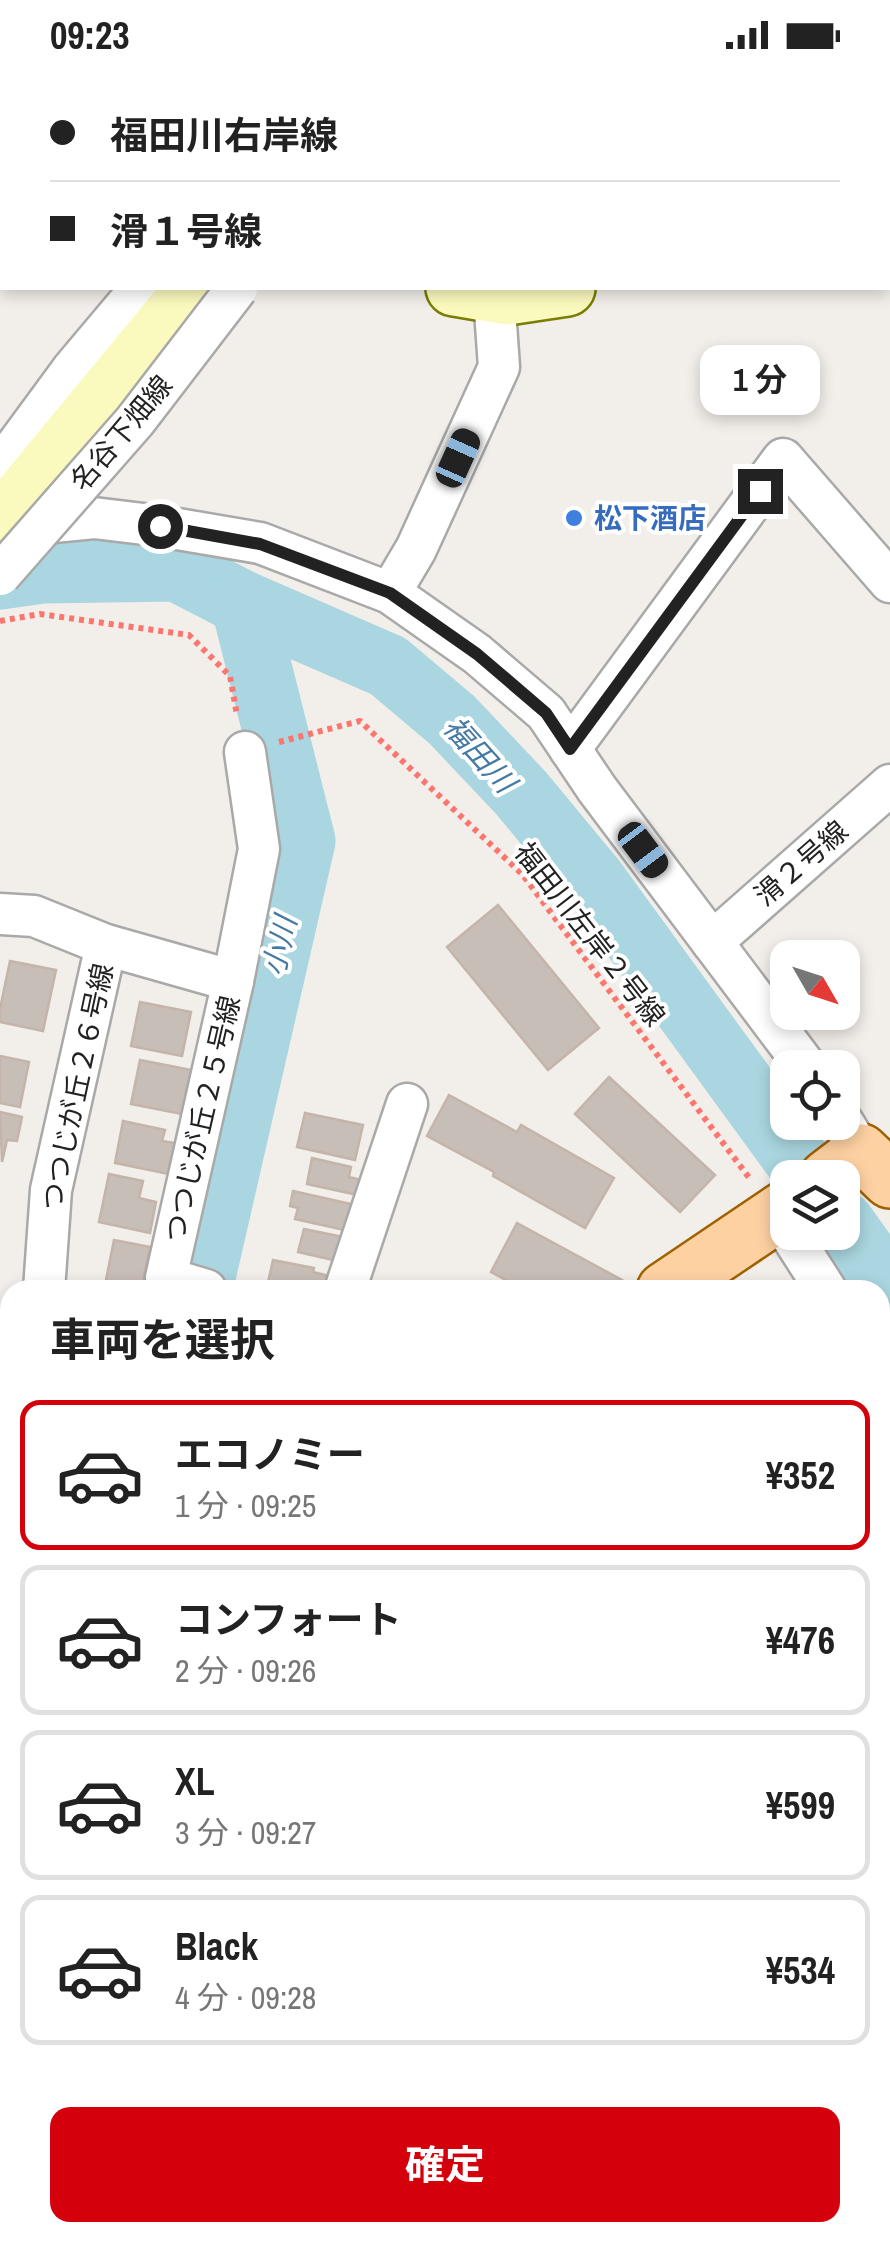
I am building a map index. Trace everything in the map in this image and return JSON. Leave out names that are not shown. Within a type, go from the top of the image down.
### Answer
[{"type":"main road","points":[[682,1280],[770,1230]]},
{"type":"street","points":[[0,468],[72,370],[139,290]]},
{"type":"street","name":"名谷下畑線","points":[[0,525],[191,290]]},
{"type":"street","name":"名谷下畑線","points":[[0,574],[135,421],[236,290]]},
{"type":"street","points":[[390,593],[416,549],[499,367],[474,292],[534,294],[556,290]]},
{"type":"street","points":[[570,749],[783,459],[890,582]]},
{"type":"street","points":[[0,525],[94,518],[177,529],[260,544],[390,593],[477,654],[546,713],[597,789],[793,1050]]},
{"type":"street","points":[[233,981],[260,850],[245,752]]},
{"type":"street","name":"滑２号線","points":[[712,942],[890,785]]},
{"type":"street","name":"つつじが丘２５号線","points":[[0,914],[34,916],[106,945],[233,981],[166,1278],[173,1280]]},
{"type":"street","name":"つつじが丘２６号線","points":[[45,1280],[50,1190],[106,945]]},
{"type":"street","points":[[348,1280],[407,1104]]},
{"type":"street","points":[[802,1250],[820,1280]]},
{"type":"path","points":[[0,621],[40,614],[189,635],[230,676],[245,752]]},
{"type":"path","name":"福田川左岸２号線","points":[[245,752],[360,721],[522,874],[770,1201]]},
{"type":"building","points":[[498,905],[599,1028],[548,1070],[447,947]]},
{"type":"building","points":[[10,961],[56,970],[43,1031],[0,1022]]},
{"type":"building","points":[[140,1002],[191,1012],[182,1056],[131,1046]]},
{"type":"building","points":[[0,1056],[29,1062],[20,1107],[0,1103]]},
{"type":"building","points":[[140,1060],[191,1070],[182,1114],[131,1104]]},
{"type":"building","points":[[609,1077],[715,1175],[680,1212],[575,1114]]},
{"type":"building","points":[[449,1095],[517,1132],[521,1125],[614,1178],[585,1228],[427,1136]]},
{"type":"building","points":[[0,1112],[22,1117],[17,1141],[7,1140],[2,1162]]},
{"type":"building","points":[[305,1113],[363,1125],[355,1160],[297,1147]]},
{"type":"building","points":[[123,1121],[165,1130],[162,1141],[175,1143],[169,1174],[115,1163]]},
{"type":"building","points":[[312,1158],[351,1167],[349,1177],[365,1181],[362,1196],[307,1184]]},
{"type":"building","points":[[109,1174],[143,1181],[139,1198],[156,1202],[150,1233],[99,1222]]},
{"type":"building","points":[[293,1191],[355,1205],[349,1231],[295,1219],[298,1208],[290,1206]]},
{"type":"building","points":[[517,1223],[622,1280],[506,1280],[491,1272]]},
{"type":"building","points":[[304,1229],[348,1238],[342,1262],[298,1252]]},
{"type":"building","points":[[114,1240],[150,1247],[143,1280],[106,1280]]},
{"type":"building","points":[[273,1260],[314,1268],[313,1272],[329,1276],[328,1280],[269,1280]]},
{"type":"waterway","name":"福田川","points":[[0,577],[42,571],[177,569],[243,603],[388,666],[452,720],[521,793],[593,880],[797,1160]]},
{"type":"waterway","name":"小川","points":[[202,1280],[303,841],[243,603]]},
{"type":"waterway","name":"福田川","points":[[860,1248],[883,1280]]},
{"type":"place","name":"松下酒店","points":[[574,518]]},
{"type":"route","points":[[160,526],[260,544],[390,593],[477,654],[546,713],[570,749],[760,491]]}]
